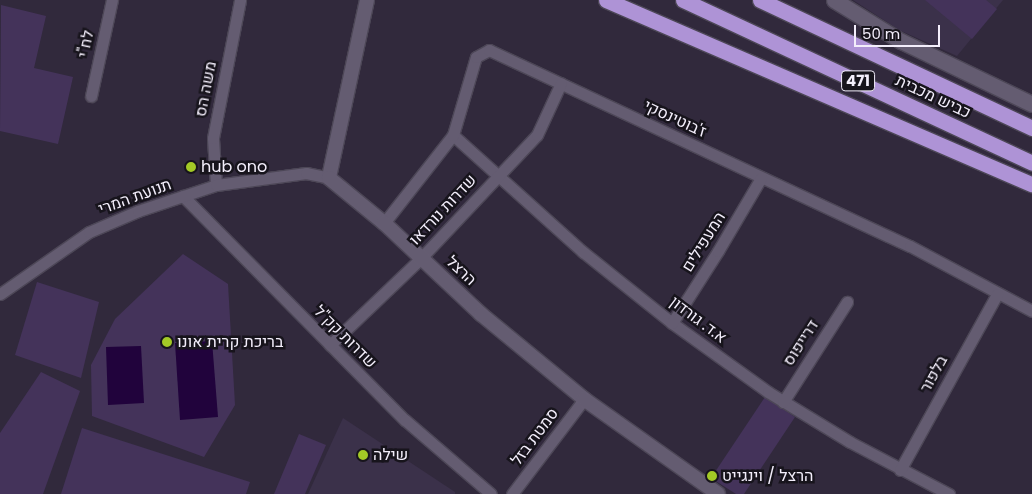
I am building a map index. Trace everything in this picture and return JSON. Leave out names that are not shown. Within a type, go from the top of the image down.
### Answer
[{"type":"highway","points":[[606,0],[1032,184]]},
{"type":"highway","name":"כביש מכבית","points":[[683,0],[1032,163]]},
{"type":"highway","name":"כביש מכבית","points":[[760,0],[1032,128]]},
{"type":"main road","points":[[834,0],[901,41],[1032,104]]},
{"type":"street","name":"לח\"י","points":[[91,96],[112,0]]},
{"type":"street","name":"משה הס","points":[[216,185],[213,138],[240,0]]},
{"type":"street","points":[[329,178],[367,0]]},
{"type":"street","name":"ז'בוטינסקי","points":[[384,223],[453,135],[476,57],[489,50],[910,246],[1032,311]]},
{"type":"street","name":"שדרות נורדאו","points":[[330,345],[421,258],[537,135],[560,83]]},
{"type":"street","name":"א.ד. גורדון","points":[[453,135],[583,252],[672,323],[783,402],[900,470],[949,494]]},
{"type":"street","name":"תנועת המרי","points":[[0,294],[89,232],[138,211],[216,185],[306,173],[329,178]]},
{"type":"street","name":"הרצל","points":[[329,178],[384,223],[482,314],[584,399],[718,494]]},
{"type":"street","name":"המעפילים","points":[[672,323],[718,251],[761,178]]},
{"type":"street","name":"שדרות קק\"ל","points":[[183,196],[405,420],[491,494]]},
{"type":"street","name":"בלפור","points":[[900,470],[997,294]]},
{"type":"street","name":"דרייפוס","points":[[783,402],[847,302]]},
{"type":"street","name":"סמטת בזל","points":[[512,494],[584,399]]},
{"type":"shaded area","points":[[853,0],[1003,0],[957,56],[899,30]]},
{"type":"shaded area","points":[[925,0],[986,0],[997,9],[972,39]]},
{"type":"shaded area","points":[[1,5],[46,16],[34,68],[73,77],[58,144],[0,131]]},
{"type":"shaded area","name":"בריכת קרית אונו","points":[[183,254],[228,284],[235,405],[204,457],[92,416],[91,365],[115,319]]},
{"type":"shaded area","points":[[37,282],[99,302],[81,378],[15,355]]},
{"type":"shaded area","points":[[212,341],[218,417],[180,420],[175,343]]},
{"type":"shaded area","points":[[141,346],[144,403],[108,405],[106,347]]},
{"type":"shaded area","points":[[41,372],[80,391],[43,494],[0,494],[0,433]]},
{"type":"shaded area","points":[[765,397],[795,417],[744,494],[736,494],[711,478]]},
{"type":"shaded area","name":"שילה","points":[[343,418],[455,492],[455,494],[308,494]]},
{"type":"shaded area","points":[[82,428],[250,482],[246,494],[61,494]]},
{"type":"shaded area","points":[[299,434],[326,445],[305,494],[274,494]]},
{"type":"place","name":"hub ono","points":[[191,167]]},
{"type":"place","name":"בריכת קרית אונו","points":[[167,342]]},
{"type":"place","name":"שילה","points":[[363,455]]},
{"type":"place","name":"הרצל / וינגייט","points":[[712,476]]}]
